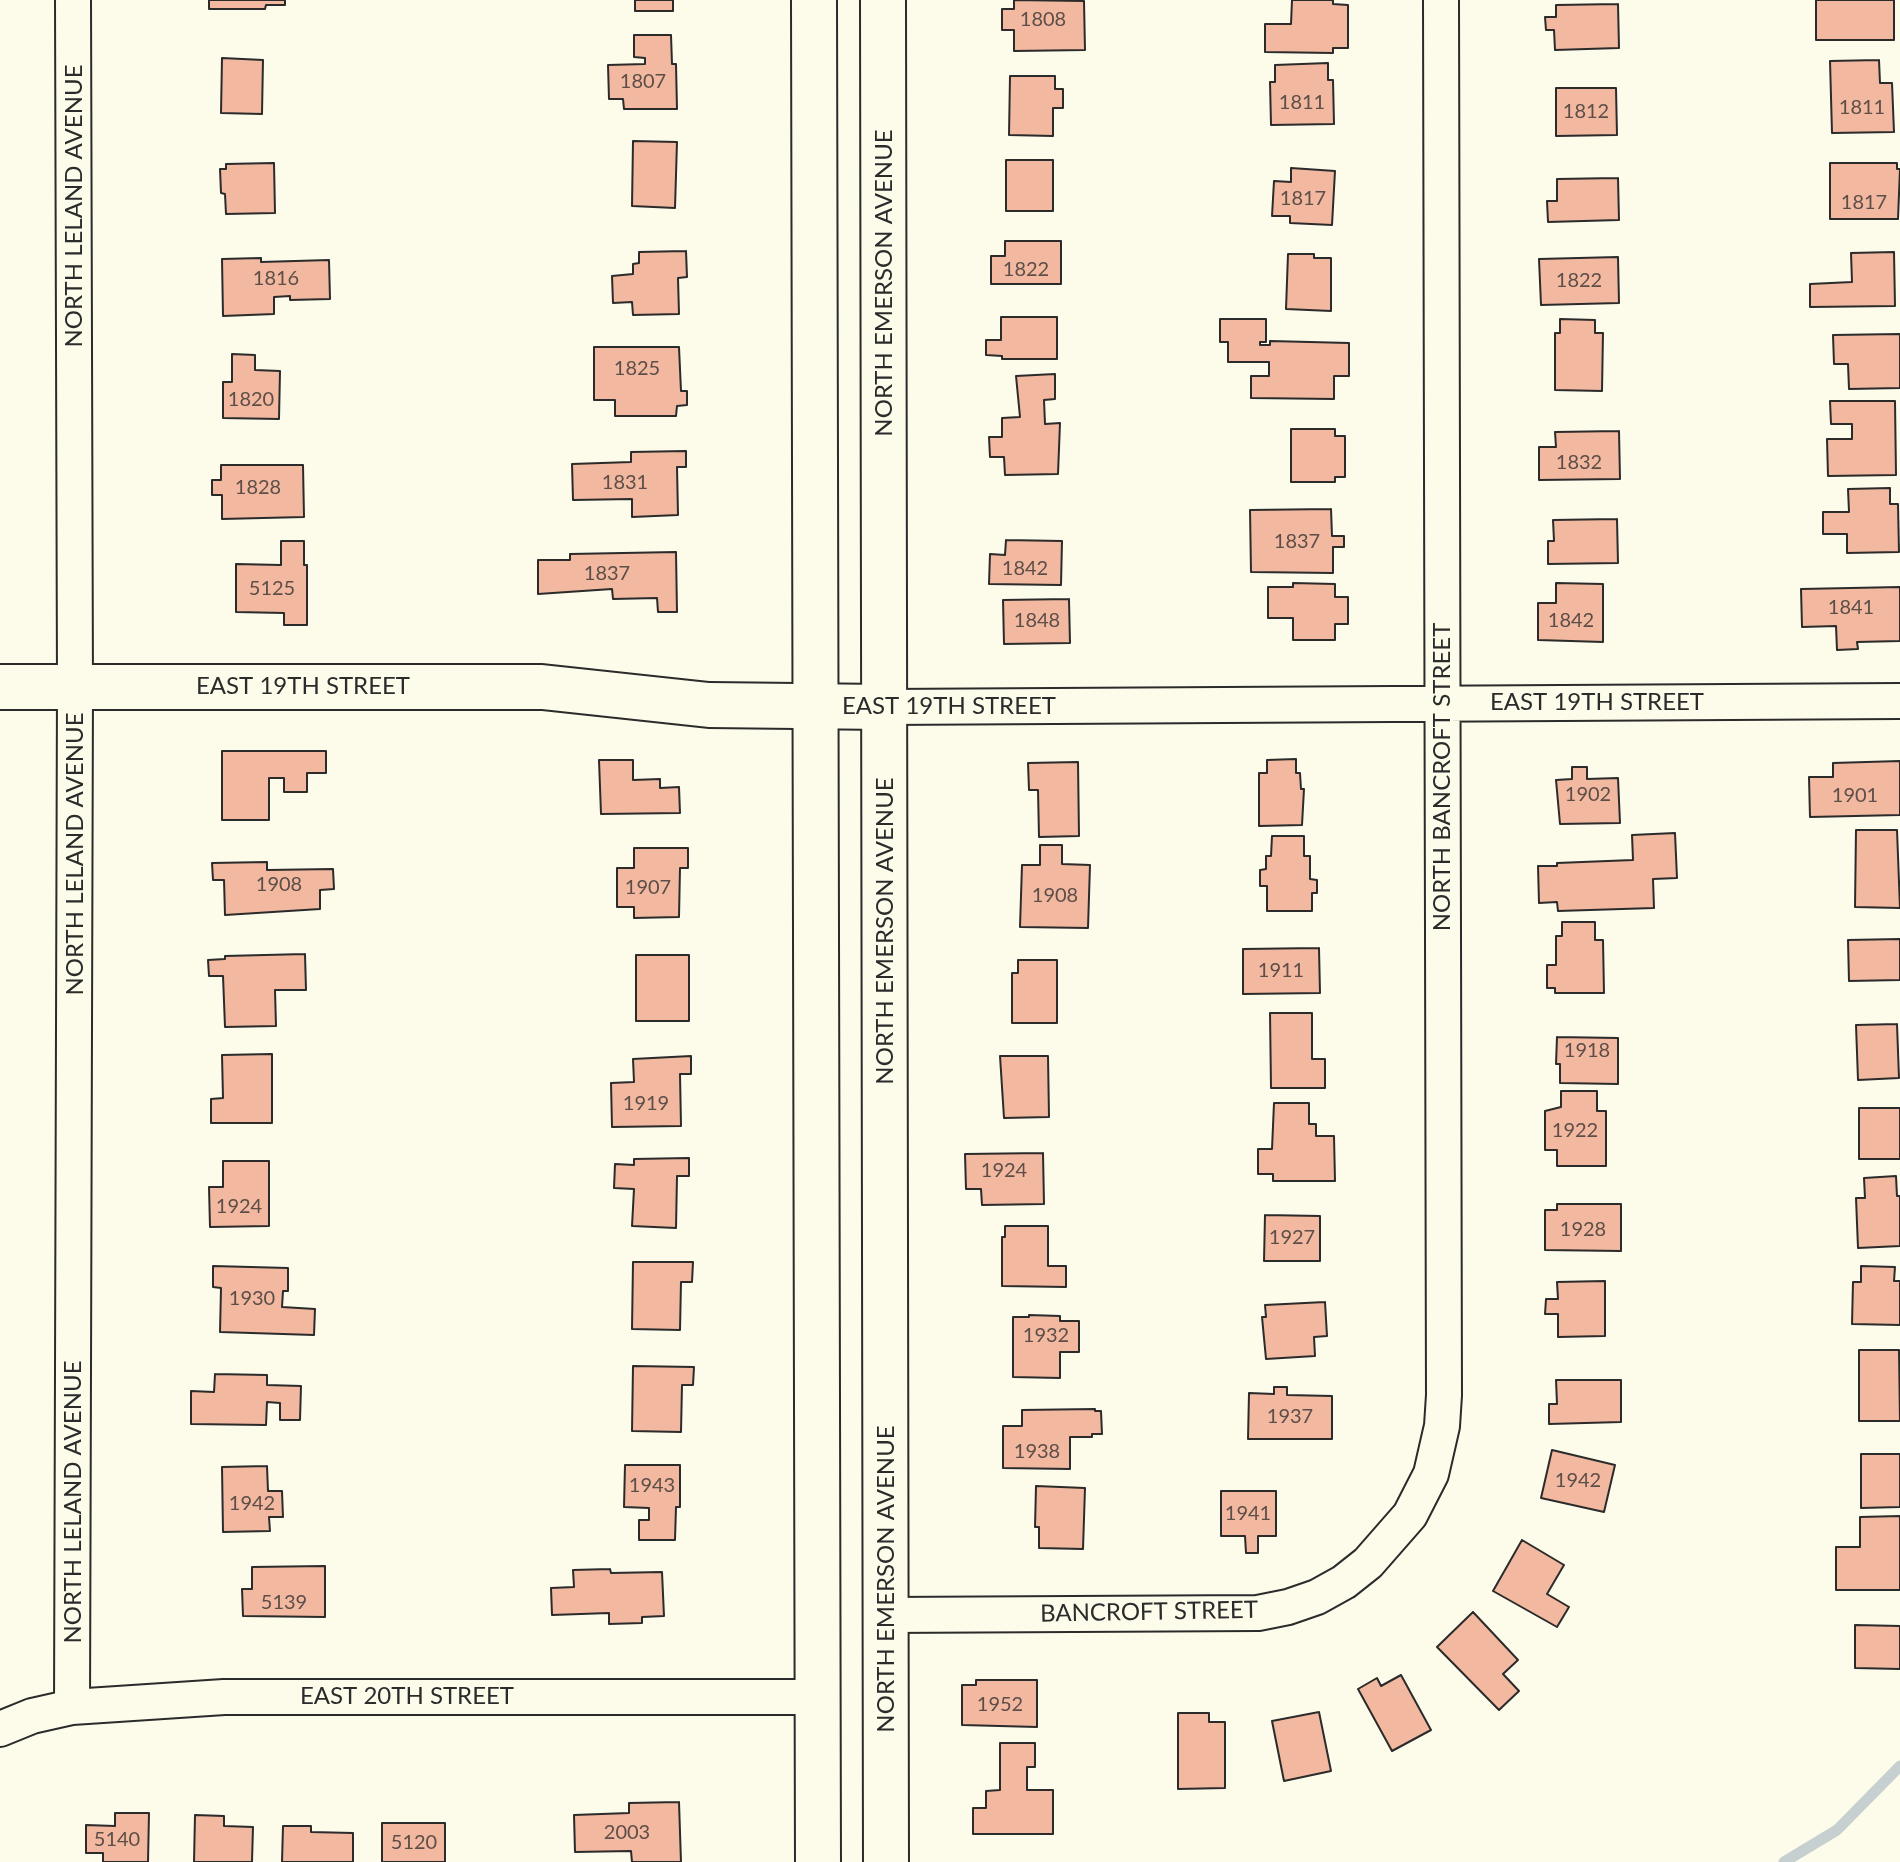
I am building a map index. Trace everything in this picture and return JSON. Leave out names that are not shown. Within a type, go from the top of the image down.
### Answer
[{"type":"main road","points":[[814,0],[818,1862]]},
{"type":"main road","name":"NORTH EMERSON AVENUE","points":[[883,0],[886,1862]]},
{"type":"main road","name":"EAST 19TH STREET","points":[[0,687],[542,687],[709,705],[885,707]]},
{"type":"street","name":"NORTH LELAND AVENUE","points":[[72,1707],[75,686],[73,0]]},
{"type":"street","name":"NORTH BANCROFT STREET","points":[[1390,1541],[1425,1488],[1439,1443],[1443,1412],[1441,0]]},
{"type":"street","name":"EAST 19TH STREET","points":[[885,707],[1900,701]]},
{"type":"street","name":"BANCROFT STREET","points":[[886,1615],[1258,1613],[1317,1597],[1356,1574],[1390,1541]]},
{"type":"street","name":"EAST 20TH STREET","points":[[0,1729],[32,1716],[72,1707],[224,1697],[818,1697]]},
{"type":"building","points":[[209,0],[285,0],[285,5],[266,5],[265,9],[209,9]]},
{"type":"building","points":[[635,0],[673,0],[673,11],[635,11]]},
{"type":"building","points":[[1014,0],[1084,1],[1085,50],[1014,51],[1014,30],[1002,30],[1002,9],[1014,9]]},
{"type":"building","points":[[1292,0],[1333,0],[1333,4],[1348,5],[1348,48],[1333,48],[1333,53],[1265,52],[1265,24],[1291,24]]},
{"type":"building","points":[[1816,0],[1894,0],[1894,40],[1816,40]]},
{"type":"building","points":[[1618,4],[1619,48],[1555,50],[1554,30],[1546,30],[1545,17],[1556,17],[1556,5]]},
{"type":"building","points":[[634,35],[671,35],[672,64],[676,64],[677,109],[624,109],[623,99],[609,99],[608,65],[645,64],[645,58],[634,57]]},
{"type":"building","points":[[222,58],[263,60],[262,114],[221,113]]},
{"type":"building","points":[[1879,60],[1880,83],[1892,83],[1894,132],[1832,133],[1830,61]]},
{"type":"building","points":[[1328,63],[1328,80],[1333,80],[1334,124],[1271,125],[1270,82],[1275,82],[1275,65]]},
{"type":"building","points":[[1010,76],[1055,76],[1055,89],[1063,89],[1063,108],[1053,108],[1053,136],[1009,135]]},
{"type":"building","points":[[1556,88],[1616,88],[1617,135],[1556,136]]},
{"type":"building","points":[[633,141],[677,142],[675,208],[632,206]]},
{"type":"building","points":[[1006,160],[1053,160],[1053,211],[1006,211]]},
{"type":"building","points":[[274,163],[275,213],[226,214],[220,169],[226,169],[226,164]]},
{"type":"building","points":[[1830,163],[1897,163],[1897,169],[1900,169],[1898,219],[1830,219]]},
{"type":"building","points":[[1291,168],[1335,171],[1332,225],[1290,223],[1290,216],[1272,216],[1274,181],[1291,182]]},
{"type":"building","points":[[1618,178],[1619,220],[1548,222],[1547,201],[1557,201],[1557,179]]},
{"type":"building","points":[[1005,241],[1061,241],[1061,284],[991,284],[991,256],[1005,256]]},
{"type":"building","points":[[686,251],[687,277],[678,278],[679,314],[633,315],[632,302],[613,303],[612,276],[633,274],[633,264],[639,263],[639,252]]},
{"type":"building","points":[[1894,252],[1895,306],[1810,307],[1810,284],[1852,282],[1851,253]]},
{"type":"building","points":[[1288,254],[1314,254],[1314,258],[1331,258],[1331,311],[1286,309]]},
{"type":"building","points":[[1618,257],[1619,303],[1541,305],[1539,259]]},
{"type":"building","points":[[261,258],[261,262],[329,260],[330,299],[290,300],[290,296],[274,297],[274,314],[223,316],[222,259]]},
{"type":"building","points":[[1001,317],[1057,317],[1057,359],[1002,359],[1002,356],[986,355],[986,340],[1001,340]]},
{"type":"building","points":[[1220,319],[1266,319],[1266,342],[1260,342],[1260,345],[1270,345],[1270,341],[1349,343],[1349,376],[1334,376],[1334,399],[1251,398],[1251,376],[1269,376],[1269,362],[1228,362],[1228,342],[1220,342]]},
{"type":"building","points":[[1560,319],[1595,320],[1595,333],[1603,333],[1602,391],[1555,390],[1555,333],[1560,333]]},
{"type":"building","points":[[1900,334],[1900,388],[1849,389],[1848,364],[1834,364],[1833,335]]},
{"type":"building","points":[[594,347],[679,347],[681,391],[687,391],[687,405],[677,406],[676,416],[615,416],[615,400],[594,400]]},
{"type":"building","points":[[232,354],[255,355],[255,370],[280,371],[279,419],[223,418],[223,382],[232,382]]},
{"type":"building","points":[[1055,374],[1055,399],[1044,400],[1045,424],[1060,423],[1058,474],[1005,475],[1004,457],[990,457],[989,437],[1002,437],[1002,418],[1020,417],[1016,376]]},
{"type":"building","points":[[1830,401],[1895,401],[1896,475],[1828,476],[1827,439],[1852,439],[1852,424],[1831,424]]},
{"type":"building","points":[[1291,429],[1335,429],[1335,436],[1345,436],[1345,477],[1335,477],[1335,482],[1291,482]]},
{"type":"building","points":[[1619,431],[1620,479],[1539,480],[1539,447],[1556,447],[1555,432]]},
{"type":"building","points":[[686,451],[686,467],[677,467],[678,515],[632,517],[632,499],[573,500],[572,464],[631,462],[631,452]]},
{"type":"building","points":[[221,465],[303,465],[304,517],[222,519],[222,495],[212,495],[212,480],[221,480]]},
{"type":"building","points":[[1890,488],[1890,504],[1898,504],[1899,552],[1847,553],[1847,534],[1823,534],[1823,512],[1849,512],[1848,489]]},
{"type":"building","points":[[1331,509],[1332,536],[1344,536],[1344,547],[1333,547],[1333,573],[1251,572],[1250,510]]},
{"type":"building","points":[[1617,519],[1618,563],[1548,564],[1548,541],[1554,541],[1553,520]]},
{"type":"building","points":[[1006,540],[1062,541],[1061,585],[989,584],[990,554],[1005,555]]},
{"type":"building","points":[[281,541],[304,541],[307,625],[284,625],[284,613],[236,612],[236,564],[281,565]]},
{"type":"building","points":[[676,552],[677,612],[658,612],[657,598],[613,599],[612,589],[538,594],[538,560],[570,560],[570,554]]},
{"type":"building","points":[[1293,583],[1335,584],[1335,597],[1348,597],[1348,624],[1335,624],[1335,640],[1293,640],[1293,618],[1268,618],[1268,587],[1293,587]]},
{"type":"building","points":[[1556,583],[1603,584],[1603,642],[1538,640],[1538,603],[1556,603]]},
{"type":"building","points":[[1900,587],[1900,641],[1857,642],[1858,649],[1837,650],[1836,626],[1802,627],[1801,589]]},
{"type":"building","points":[[1069,599],[1070,643],[1004,644],[1003,600]]},
{"type":"building","points":[[222,751],[326,751],[326,773],[307,773],[307,792],[284,792],[284,778],[269,778],[269,820],[222,820]]},
{"type":"building","points":[[1296,759],[1296,773],[1300,773],[1301,789],[1304,789],[1302,825],[1259,826],[1259,773],[1267,773],[1267,760]]},
{"type":"building","points":[[599,760],[633,760],[633,780],[660,779],[660,788],[679,787],[680,813],[601,814]]},
{"type":"building","points":[[1900,761],[1900,815],[1810,817],[1809,777],[1833,777],[1833,763]]},
{"type":"building","points":[[1078,762],[1079,836],[1039,837],[1038,790],[1029,790],[1028,763]]},
{"type":"building","points":[[1572,767],[1587,767],[1587,779],[1618,778],[1620,823],[1560,824],[1556,780],[1572,779]]},
{"type":"building","points":[[1856,830],[1897,830],[1900,908],[1855,907]]},
{"type":"building","points":[[1675,833],[1677,878],[1653,879],[1654,908],[1558,911],[1557,902],[1539,903],[1538,866],[1633,860],[1632,835]]},
{"type":"building","points":[[1272,836],[1304,836],[1304,856],[1310,856],[1310,879],[1317,880],[1317,893],[1312,893],[1312,911],[1267,911],[1267,886],[1260,886],[1260,870],[1266,869],[1266,856],[1271,856]]},
{"type":"building","points":[[1040,845],[1062,845],[1062,864],[1090,865],[1088,928],[1020,927],[1022,865],[1040,865]]},
{"type":"building","points":[[634,848],[688,848],[688,868],[680,868],[679,917],[634,918],[634,907],[617,907],[617,868],[634,868]]},
{"type":"building","points":[[267,862],[267,870],[333,869],[334,889],[320,890],[320,909],[225,915],[224,880],[213,880],[212,863]]},
{"type":"building","points":[[1562,922],[1595,922],[1595,940],[1603,940],[1604,993],[1555,993],[1555,988],[1547,988],[1547,965],[1556,965],[1556,936],[1562,936]]},
{"type":"building","points":[[1900,939],[1900,980],[1849,981],[1848,940]]},
{"type":"building","points":[[1319,948],[1320,993],[1243,994],[1243,949]]},
{"type":"building","points":[[305,954],[306,990],[275,990],[276,1026],[225,1027],[223,976],[209,976],[208,960],[225,959],[225,956]]},
{"type":"building","points":[[636,955],[689,955],[689,1021],[636,1021]]},
{"type":"building","points":[[1018,960],[1057,960],[1057,1023],[1012,1023],[1012,973],[1018,973]]},
{"type":"building","points":[[1270,1013],[1312,1013],[1312,1059],[1325,1059],[1325,1088],[1271,1088]]},
{"type":"building","points":[[1897,1024],[1899,1078],[1858,1080],[1856,1025]]},
{"type":"building","points":[[1557,1037],[1618,1038],[1618,1084],[1560,1083],[1560,1064],[1556,1064]]},
{"type":"building","points":[[272,1054],[272,1123],[211,1123],[211,1099],[223,1098],[222,1055]]},
{"type":"building","points":[[691,1056],[691,1074],[680,1074],[681,1126],[612,1127],[611,1083],[634,1082],[633,1059]]},
{"type":"building","points":[[1000,1056],[1048,1056],[1049,1117],[1004,1118]]},
{"type":"building","points":[[1561,1091],[1597,1091],[1597,1111],[1606,1111],[1606,1166],[1557,1166],[1557,1150],[1545,1150],[1545,1111],[1561,1107]]},
{"type":"building","points":[[1274,1103],[1309,1103],[1309,1124],[1316,1124],[1316,1136],[1334,1136],[1335,1181],[1273,1181],[1273,1174],[1258,1174],[1258,1149],[1272,1149]]},
{"type":"building","points":[[1859,1108],[1900,1108],[1900,1159],[1859,1159]]},
{"type":"building","points":[[1043,1153],[1044,1204],[982,1205],[981,1189],[966,1189],[965,1154]]},
{"type":"building","points":[[689,1158],[689,1176],[677,1176],[676,1228],[632,1226],[634,1189],[614,1188],[615,1164],[634,1165],[634,1159]]},
{"type":"building","points":[[223,1161],[269,1161],[269,1226],[210,1227],[209,1187],[223,1187]]},
{"type":"building","points":[[1896,1176],[1897,1196],[1900,1196],[1900,1246],[1858,1248],[1856,1198],[1865,1198],[1864,1178]]},
{"type":"building","points":[[1557,1204],[1621,1204],[1621,1251],[1545,1250],[1545,1210],[1557,1210]]},
{"type":"building","points":[[1265,1215],[1320,1216],[1320,1261],[1264,1261]]},
{"type":"building","points":[[1005,1226],[1048,1226],[1048,1266],[1066,1266],[1066,1287],[1002,1286],[1002,1237],[1005,1237]]},
{"type":"building","points":[[633,1262],[693,1262],[692,1282],[681,1282],[680,1330],[632,1329]]},
{"type":"building","points":[[213,1266],[288,1268],[288,1291],[283,1291],[282,1307],[315,1309],[314,1335],[220,1332],[221,1288],[213,1287]]},
{"type":"building","points":[[1861,1266],[1895,1267],[1894,1281],[1900,1281],[1900,1325],[1852,1324],[1853,1282],[1861,1282]]},
{"type":"building","points":[[1605,1281],[1605,1336],[1558,1337],[1558,1314],[1545,1314],[1546,1299],[1558,1299],[1557,1282]]},
{"type":"building","points":[[1325,1302],[1327,1336],[1314,1337],[1315,1356],[1266,1359],[1262,1317],[1266,1317],[1265,1305]]},
{"type":"building","points":[[1060,1316],[1060,1321],[1079,1321],[1079,1352],[1060,1352],[1060,1378],[1013,1377],[1013,1317]]},
{"type":"building","points":[[1859,1350],[1899,1350],[1900,1421],[1859,1421]]},
{"type":"building","points":[[633,1366],[694,1367],[693,1385],[682,1385],[681,1432],[632,1431]]},
{"type":"building","points":[[215,1374],[267,1375],[267,1385],[301,1386],[300,1420],[280,1420],[280,1403],[267,1402],[266,1425],[191,1424],[191,1391],[214,1392]]},
{"type":"building","points":[[1556,1380],[1621,1380],[1621,1422],[1549,1424],[1549,1404],[1557,1404]]},
{"type":"building","points":[[1274,1387],[1287,1387],[1287,1395],[1332,1396],[1332,1439],[1248,1439],[1249,1393],[1274,1394]]},
{"type":"building","points":[[1022,1410],[1101,1411],[1102,1434],[1070,1437],[1070,1469],[1003,1468],[1003,1426],[1022,1426]]},
{"type":"building","points":[[1552,1450],[1615,1465],[1604,1512],[1541,1498]]},
{"type":"building","points":[[1861,1454],[1900,1454],[1900,1507],[1861,1508]]},
{"type":"building","points":[[625,1465],[680,1465],[680,1507],[676,1507],[675,1540],[639,1540],[639,1520],[649,1520],[649,1508],[624,1507]]},
{"type":"building","points":[[267,1466],[268,1491],[282,1491],[283,1517],[269,1517],[270,1531],[223,1532],[222,1467]]},
{"type":"building","points":[[1036,1486],[1085,1488],[1083,1549],[1039,1548],[1039,1527],[1035,1527]]},
{"type":"building","points":[[1221,1491],[1276,1491],[1276,1536],[1258,1536],[1258,1553],[1246,1553],[1245,1536],[1221,1536]]},
{"type":"building","points":[[1900,1516],[1900,1590],[1836,1590],[1836,1547],[1860,1547],[1860,1517]]},
{"type":"building","points":[[1522,1540],[1564,1565],[1547,1594],[1569,1607],[1557,1627],[1493,1591]]},
{"type":"building","points":[[325,1566],[325,1617],[243,1616],[242,1589],[252,1589],[252,1567]]},
{"type":"building","points":[[610,1569],[611,1573],[662,1572],[664,1616],[642,1617],[642,1623],[609,1624],[609,1613],[552,1615],[551,1588],[574,1587],[573,1570]]},
{"type":"building","points":[[1473,1612],[1518,1660],[1503,1674],[1519,1691],[1499,1710],[1437,1647]]},
{"type":"building","points":[[1855,1625],[1900,1626],[1900,1669],[1855,1668]]},
{"type":"building","points":[[1401,1675],[1431,1730],[1392,1751],[1358,1689],[1377,1678],[1381,1686]]},
{"type":"building","points":[[976,1680],[1037,1680],[1037,1727],[962,1725],[962,1685],[976,1685]]},
{"type":"building","points":[[1319,1712],[1331,1771],[1284,1781],[1272,1721]]},
{"type":"building","points":[[1178,1713],[1209,1713],[1209,1722],[1225,1722],[1225,1788],[1178,1789]]},
{"type":"building","points":[[1000,1743],[1035,1743],[1035,1767],[1027,1767],[1027,1790],[1053,1790],[1053,1834],[973,1834],[973,1808],[986,1808],[986,1791],[1000,1790]]},
{"type":"building","points":[[679,1802],[681,1862],[632,1862],[631,1851],[575,1852],[574,1815],[629,1813],[629,1803]]},
{"type":"building","points":[[115,1813],[149,1813],[148,1862],[103,1862],[103,1853],[86,1853],[86,1825],[115,1826]]},
{"type":"building","points":[[195,1815],[224,1816],[224,1826],[253,1827],[252,1862],[194,1862]]},
{"type":"building","points":[[382,1823],[445,1823],[445,1862],[382,1862]]},
{"type":"building","points":[[283,1826],[311,1826],[311,1832],[353,1833],[353,1862],[282,1862]]},
{"type":"waterway","points":[[1784,1862],[1837,1830],[1900,1766]]}]
